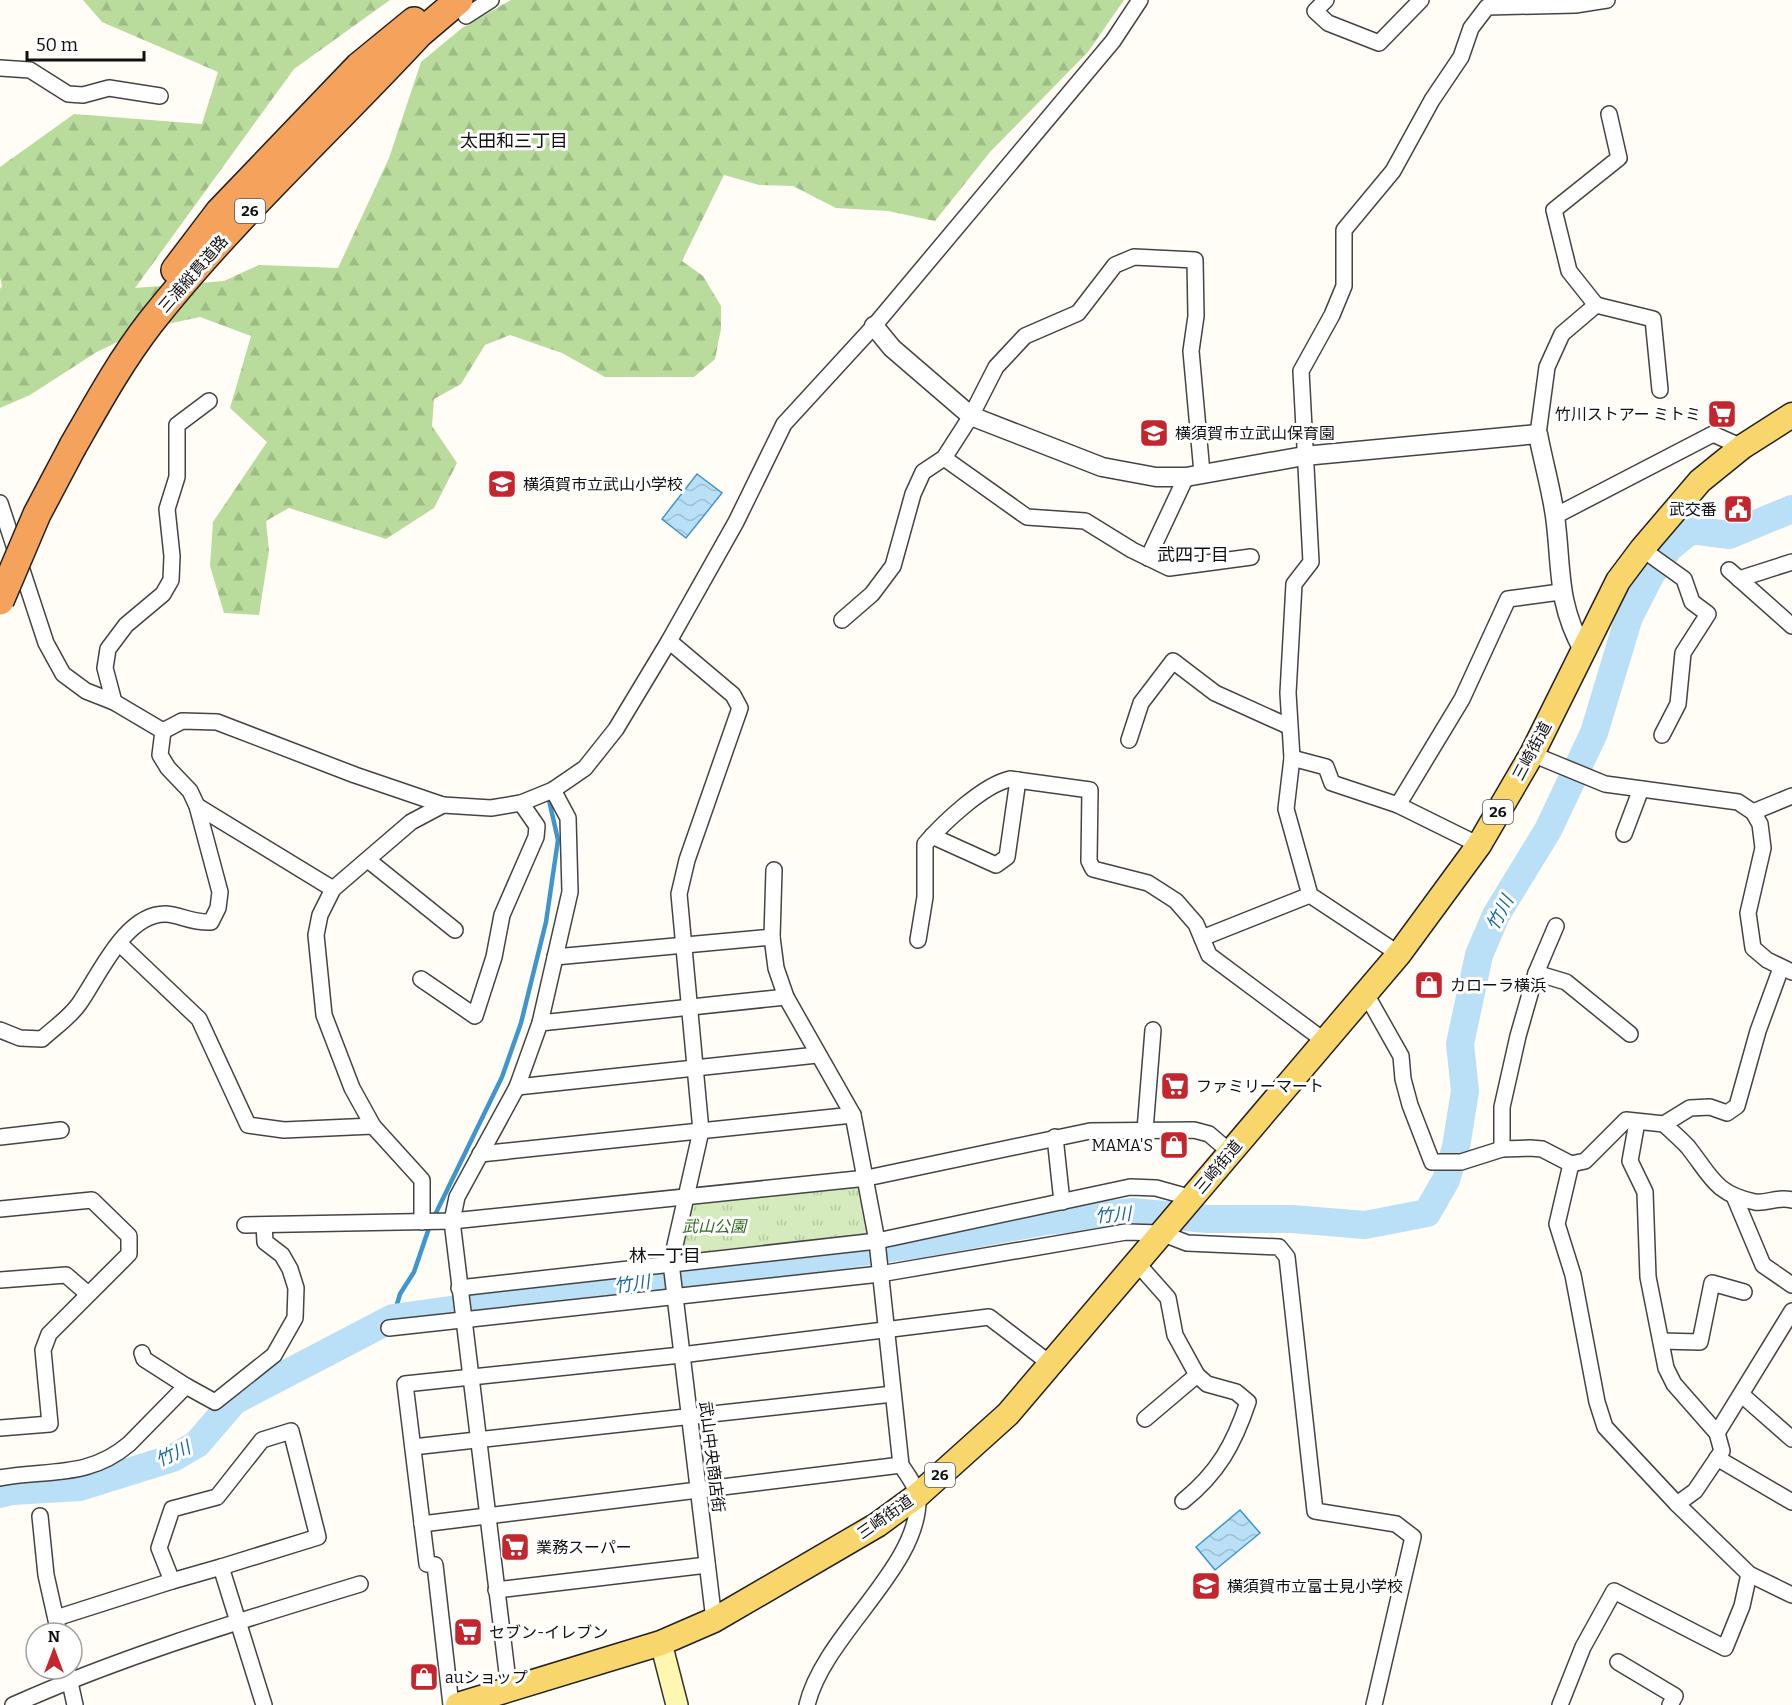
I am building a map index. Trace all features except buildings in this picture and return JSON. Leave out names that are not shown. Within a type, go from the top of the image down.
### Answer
[{"type":"highway","name":"三浦縦貫道路","points":[[0,576],[25,520],[106,370],[185,255],[219,212],[359,66],[395,35],[442,0]]},
{"type":"highway","name":"三浦縦貫道路","points":[[0,601],[68,444],[150,324],[187,279],[420,34],[462,8]]},
{"type":"main road","name":"三崎街道","points":[[458,1705],[661,1643],[714,1620],[878,1525],[918,1494],[1008,1414],[1399,954],[1479,845],[1532,754],[1618,581],[1642,549],[1700,482],[1742,447],[1792,415]]},
{"type":"main road","points":[[661,1643],[677,1705]]},
{"type":"street","points":[[462,8],[491,0]]},
{"type":"street","points":[[163,731],[182,721],[217,722],[442,805],[491,808],[521,803],[553,790],[585,768],[616,729],[669,641],[736,522],[784,424],[874,326],[1113,41],[1140,0]]},
{"type":"street","points":[[1326,0],[1315,12],[1328,23],[1379,43],[1420,0]]},
{"type":"street","points":[[1399,954],[1310,895],[1286,808],[1292,758],[1288,726],[1294,584],[1311,562],[1301,371],[1332,315],[1344,286],[1344,230],[1393,171],[1432,100],[1461,57],[1471,28],[1487,7],[1575,5],[1607,0]]},
{"type":"street","points":[[0,68],[30,70],[68,94],[83,95],[109,88],[160,96]]},
{"type":"street","points":[[1609,114],[1618,158],[1554,210],[1569,271],[1596,305],[1653,319],[1660,390]]},
{"type":"street","points":[[843,620],[872,594],[893,566],[913,494],[923,472],[944,458],[971,416],[996,367],[1025,336],[1078,312],[1115,265],[1134,257],[1195,260],[1196,316],[1191,351],[1194,475],[1148,558]]},
{"type":"street","points":[[1583,650],[1572,630],[1560,592],[1555,516],[1538,434],[1547,367],[1562,334],[1596,305]]},
{"type":"street","points":[[874,326],[892,348],[971,416],[1102,467],[1156,477],[1194,475],[1304,456],[1538,434]]},
{"type":"street","points":[[114,702],[105,668],[108,649],[126,625],[164,594],[171,580],[172,556],[167,509],[177,477],[177,425],[209,401]]},
{"type":"street","points":[[1555,516],[1713,434],[1742,447]]},
{"type":"street","points":[[944,458],[1027,517],[1085,521],[1169,568],[1251,557]]},
{"type":"street","points":[[2,513],[46,643],[63,674],[86,691],[114,702],[163,731]]},
{"type":"street","points":[[1642,549],[1684,579],[1692,602],[1708,614],[1683,653],[1678,704],[1662,735]]},
{"type":"street","points":[[1792,562],[1734,575],[1792,626]]},
{"type":"street","points":[[1398,805],[1462,699],[1508,599],[1560,592]]},
{"type":"street","name":"武山中央商店街","points":[[669,641],[733,695],[740,708],[679,894],[701,1131],[671,1263],[714,1620]]},
{"type":"street","points":[[1129,740],[1141,703],[1173,661],[1215,693],[1288,726]]},
{"type":"street","points":[[0,1030],[20,1038],[42,1039],[79,1005],[96,973],[139,920],[166,914],[194,923],[211,922],[218,908],[220,892],[197,806],[190,790],[168,768],[160,755],[163,731]]},
{"type":"street","points":[[1365,994],[1401,1056],[1403,1079],[1410,1105],[1432,1162],[1461,1162],[1502,1149],[1542,1149],[1571,1164],[1585,1161],[1626,1120],[1664,1124],[1690,1108],[1710,1107],[1727,1113],[1737,1106],[1758,1031],[1787,970],[1753,948],[1748,913],[1763,848],[1760,824],[1753,812],[1738,802],[1605,784],[1532,754]]},
{"type":"street","points":[[1292,758],[1326,767],[1332,783],[1398,805],[1479,845]]},
{"type":"street","points":[[932,836],[996,865],[1007,857],[1018,780]]},
{"type":"street","points":[[918,940],[925,897],[925,844],[932,836],[997,782],[1018,780],[1090,790],[1089,861],[1093,869],[1148,883],[1176,901],[1196,924],[1209,955],[1326,1042]]},
{"type":"street","points":[[1624,834],[1641,789]]},
{"type":"street","points":[[509,1689],[462,1320],[452,1221],[458,1197],[517,1087],[540,1023],[570,892],[568,818],[553,790]]},
{"type":"street","points":[[1753,812],[1792,796]]},
{"type":"street","points":[[421,978],[475,1016],[494,957],[502,915],[536,837],[537,826],[521,803]]},
{"type":"street","points":[[422,1222],[422,1180],[373,1126],[352,1088],[324,1015],[316,935],[321,915],[333,889],[411,822],[442,805]]},
{"type":"street","points":[[197,806],[333,889]]},
{"type":"street","points":[[368,860],[455,930]]},
{"type":"street","points":[[774,870],[772,937],[776,968],[786,997],[852,1115],[867,1178],[877,1241],[901,1465],[918,1494],[915,1529],[903,1551],[818,1674],[807,1705]]},
{"type":"street","points":[[1202,938],[1310,895]]},
{"type":"street","points":[[1502,1149],[1502,1107],[1536,973],[1556,926]]},
{"type":"street","points":[[555,957],[772,937]]},
{"type":"street","points":[[120,944],[199,1019],[248,1125],[284,1130],[373,1126]]},
{"type":"street","points":[[1536,973],[1566,982],[1630,1034]]},
{"type":"street","points":[[540,1023],[786,997]]},
{"type":"street","points":[[1145,1130],[1153,1030]]},
{"type":"street","points":[[517,1087],[817,1055]]},
{"type":"street","points":[[480,1154],[852,1115]]},
{"type":"street","points":[[1637,1122],[1630,1161],[1645,1192],[1648,1277],[1666,1368],[1674,1384],[1717,1433],[1722,1451],[1695,1491],[1677,1504]]},
{"type":"street","points":[[1664,1124],[1688,1147],[1706,1174],[1722,1191],[1759,1203],[1776,1198],[1792,1200]]},
{"type":"street","points":[[0,1137],[61,1130]]},
{"type":"street","points":[[245,1225],[452,1221],[867,1178],[1090,1131],[1194,1130],[1209,1134],[1230,1152]]},
{"type":"street","points":[[1054,1137],[1062,1202]]},
{"type":"street","points":[[1571,1164],[1557,1224],[1573,1275],[1605,1427],[1677,1504],[1749,1574],[1792,1595]]},
{"type":"street","points":[[459,1288],[877,1241],[1130,1187],[1156,1188],[1189,1202]]},
{"type":"street","points":[[1734,1196],[1763,1265],[1792,1285]]},
{"type":"street","points":[[0,1209],[92,1200],[129,1236],[129,1254],[49,1334],[43,1350],[50,1424],[0,1428]]},
{"type":"street","points":[[142,1353],[144,1359],[215,1402],[274,1355],[295,1318],[296,1288],[282,1255],[265,1242],[264,1225]]},
{"type":"street","points":[[389,1328],[880,1274],[1126,1232],[1161,1233],[1187,1243],[1279,1246],[1287,1257],[1315,1511],[1396,1524],[1413,1537],[1374,1705]]},
{"type":"street","points":[[1137,1263],[1168,1298],[1175,1335],[1197,1376],[1208,1384],[1236,1392],[1248,1402],[1236,1438],[1207,1482],[1183,1501]]},
{"type":"street","points":[[0,1280],[66,1275],[88,1294]]},
{"type":"street","points":[[1661,1341],[1700,1342],[1712,1283],[1744,1292]]},
{"type":"street","points":[[1717,1433],[1792,1311]]},
{"type":"street","points":[[450,1705],[435,1566],[427,1564],[405,1383],[681,1355],[989,1317],[1052,1365]]},
{"type":"street","points":[[1145,1419],[1197,1376]]},
{"type":"street","points":[[0,1478],[60,1473],[84,1467],[122,1450],[186,1386]]},
{"type":"street","points":[[413,1447],[893,1394]]},
{"type":"street","points":[[1742,1395],[1792,1439]]},
{"type":"street","points":[[71,1621],[172,1581],[318,1537],[291,1431],[262,1440],[217,1497],[172,1509],[159,1548],[172,1581]]},
{"type":"street","points":[[1717,1458],[1792,1502]]},
{"type":"street","points":[[422,1524],[901,1465]]},
{"type":"street","points":[[40,1516],[46,1575],[57,1621]]},
{"type":"street","points":[[496,1590],[707,1565]]},
{"type":"street","points":[[221,1567],[264,1705]]},
{"type":"street","points":[[1561,1705],[1583,1647],[1614,1591],[1725,1648],[1742,1606],[1749,1574]]},
{"type":"street","points":[[84,1669],[360,1584]]},
{"type":"street","points":[[1618,1662],[1675,1696],[1670,1705]]},
{"type":"street","points":[[13,1705],[56,1681]]},
{"type":"street","points":[[70,1681],[75,1705]]},
{"type":"green space","points":[[83,0],[390,0],[294,69],[135,288],[224,281],[259,265],[338,268],[389,158],[421,62],[462,28],[511,0],[1124,0],[1088,52],[990,152],[935,221],[888,211],[836,208],[793,186],[759,185],[724,175],[682,261],[703,276],[721,306],[721,329],[715,359],[694,377],[605,377],[562,353],[510,335],[485,345],[461,384],[434,399],[432,426],[457,463],[434,508],[386,539],[289,508],[266,521],[269,551],[259,615],[224,613],[210,566],[213,522],[267,442],[230,408],[251,336],[200,317],[143,329],[95,353],[30,395],[0,408],[0,289],[2,286],[0,277],[0,167],[74,114],[202,124],[218,72],[102,22]]},
{"type":"green space","name":"武山公園","points":[[867,1178],[877,1241],[671,1263],[685,1197]]},
{"type":"water","points":[[697,474],[722,493],[686,538],[662,519]]},
{"type":"water","points":[[1240,1510],[1260,1533],[1215,1570],[1196,1547]]},
{"type":"waterway","name":"竹川","points":[[0,1494],[12,1491],[80,1487],[173,1458],[197,1444],[234,1401],[393,1318],[920,1244],[1046,1221],[1133,1212],[1207,1219],[1292,1219],[1365,1225],[1427,1213],[1446,1180],[1456,1147],[1465,1091],[1460,1044],[1479,955],[1496,915],[1548,830],[1594,733],[1629,617],[1650,576],[1669,548],[1691,530],[1729,535],[1792,509]]},
{"type":"waterway","points":[[434,1217],[502,1077],[521,1023],[546,922],[558,840],[549,800]]},
{"type":"waterway","points":[[393,1318],[400,1294],[414,1272],[430,1225]]},
{"type":"place","name":"竹川ストアー ミトミ","points":[[1722,414]]},
{"type":"place","name":"横須賀市立武山保育園","points":[[1154,433]]},
{"type":"place","name":"横須賀市立武山小学校","points":[[502,484]]},
{"type":"place","name":"武交番","points":[[1738,509]]},
{"type":"place","name":"カローラ横浜","points":[[1429,985]]},
{"type":"place","name":"ファミリーマート","points":[[1175,1086]]},
{"type":"place","name":"MAMA'S","points":[[1174,1145]]},
{"type":"place","name":"業務スーパー","points":[[515,1547]]},
{"type":"place","name":"横須賀市立富士見小学校","points":[[1206,1586]]},
{"type":"place","name":"セブン-イレブン","points":[[468,1632]]},
{"type":"place","name":"auショップ","points":[[424,1677]]},
{"type":"district","name":"太田和三丁目","points":[[514,141]]},
{"type":"district","name":"武四丁目","points":[[1193,555]]},
{"type":"district","name":"林一丁目","points":[[665,1256]]}]
